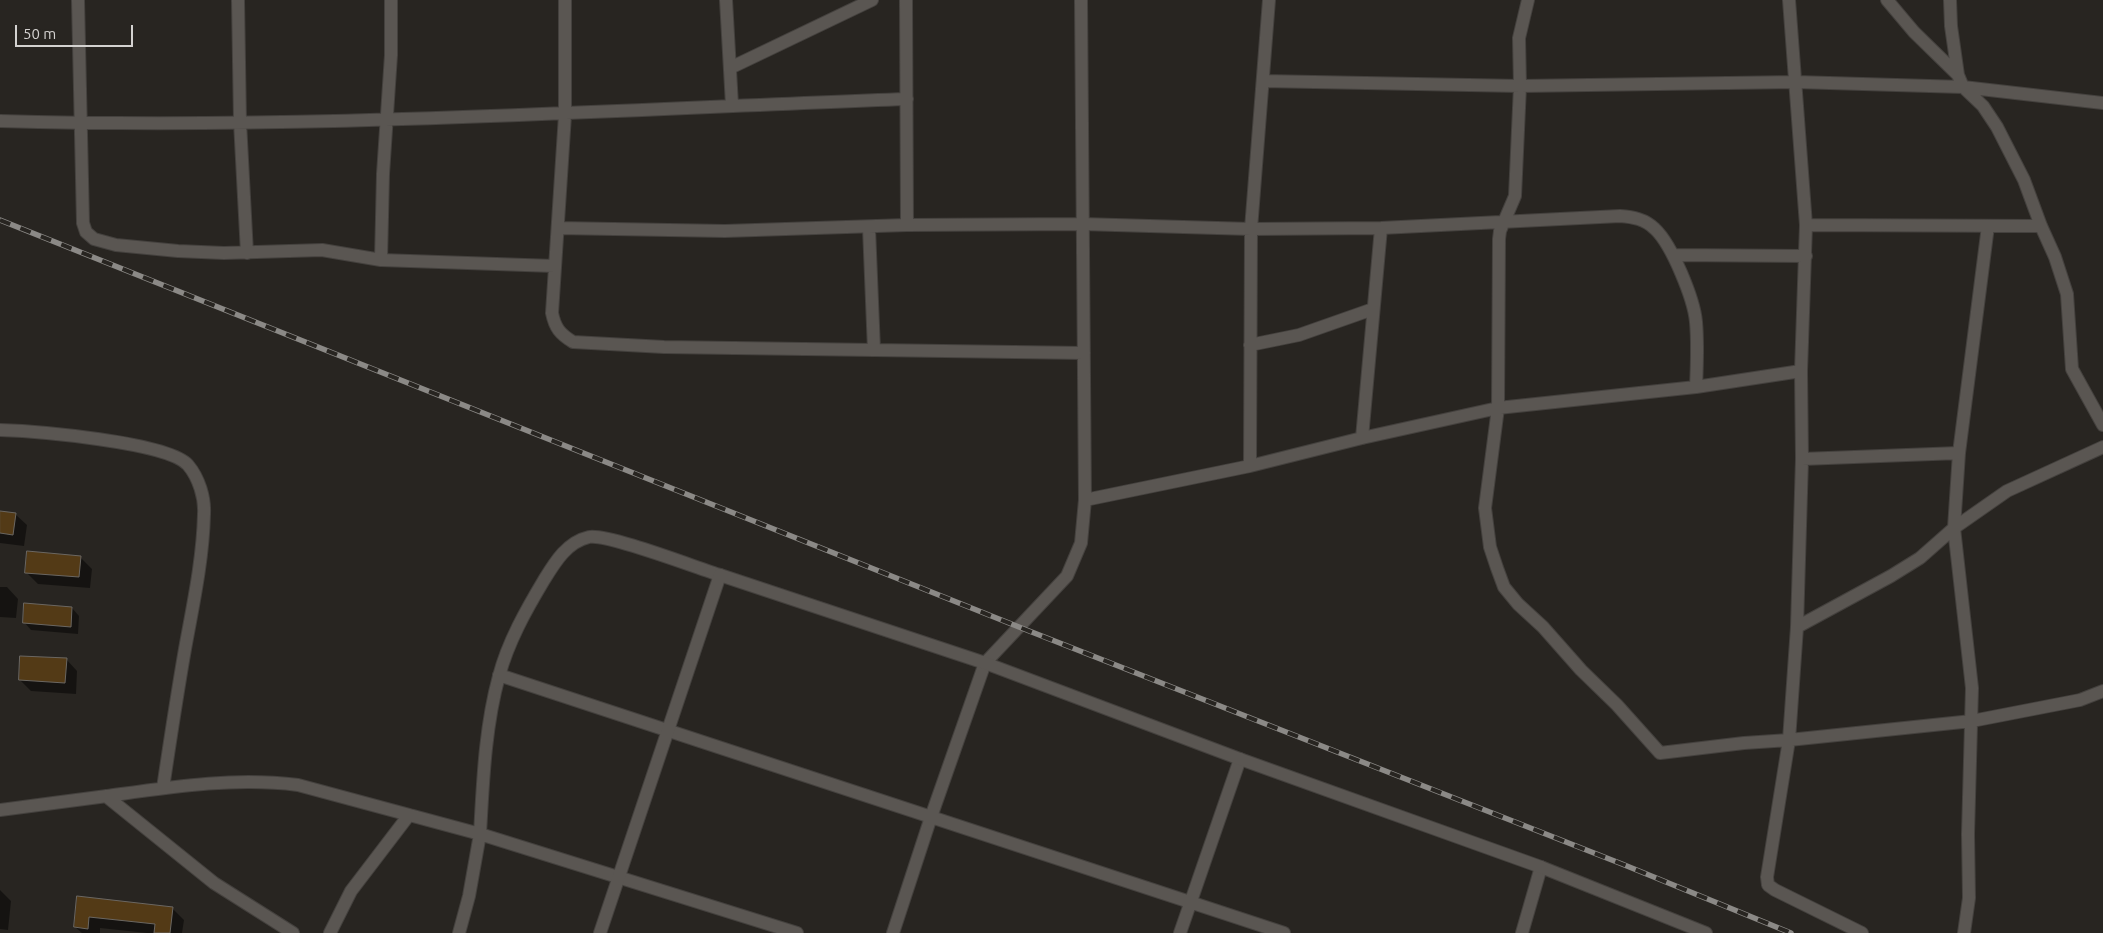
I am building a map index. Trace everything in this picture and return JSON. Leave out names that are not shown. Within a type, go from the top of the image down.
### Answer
[{"type":"street","points":[[78,0],[83,223],[86,232],[94,239],[116,245],[178,251],[247,253],[322,250],[381,260],[554,266]]},
{"type":"street","points":[[238,0],[240,122],[247,253]]},
{"type":"street","points":[[381,260],[383,174],[391,55],[391,0]]},
{"type":"street","points":[[565,0],[564,115],[552,313],[554,326],[562,335],[573,342],[664,347],[1084,353]]},
{"type":"street","points":[[726,0],[732,105]]},
{"type":"street","points":[[730,68],[872,0]]},
{"type":"street","points":[[906,0],[907,225]]},
{"type":"street","points":[[894,933],[931,817],[985,663],[1067,576],[1081,543],[1085,500],[1082,0]]},
{"type":"street","points":[[1250,466],[1251,229],[1269,0]]},
{"type":"street","points":[[1528,0],[1519,38],[1520,86],[1515,196],[1504,222],[1499,246],[1498,408],[1485,498],[1485,518],[1490,546],[1500,578],[1518,604],[1543,627],[1660,753],[1972,721],[2080,700],[2103,691]]},
{"type":"street","points":[[1789,0],[1806,225],[1802,371],[1802,459],[1797,627],[1789,740],[1767,877],[1768,885],[1775,890],[1862,933]]},
{"type":"street","points":[[1887,0],[1983,106],[1997,127],[2024,180],[2055,257],[2067,294],[2072,369],[2103,425]]},
{"type":"street","points":[[1950,0],[1950,26],[1960,81]]},
{"type":"street","points":[[1263,82],[1520,86],[1960,81],[2103,103]]},
{"type":"street","points":[[0,121],[80,124],[387,120],[564,115],[732,105],[907,99]]},
{"type":"street","points":[[558,228],[725,231],[869,228],[907,225],[1082,224],[1251,229],[1382,228],[1620,216],[1632,217],[1649,224],[1656,230],[1674,255],[1688,292],[1696,321],[1696,387]]},
{"type":"street","points":[[1806,225],[2041,226]]},
{"type":"street","points":[[1964,933],[1969,898],[1968,834],[1972,721],[1970,667],[1954,528],[1959,452],[1988,226]]},
{"type":"street","points":[[869,228],[874,350]]},
{"type":"street","points":[[1362,438],[1382,228]]},
{"type":"street","points":[[1674,255],[1806,256]]},
{"type":"street","points":[[1250,344],[1299,336],[1373,309]]},
{"type":"street","points":[[1085,500],[1250,466],[1362,438],[1498,408],[1696,387],[1802,371]]},
{"type":"street","points":[[0,430],[48,432],[168,452],[187,464],[196,478],[202,495],[204,513],[198,570],[163,788]]},
{"type":"street","points":[[1797,627],[1891,576],[1920,558],[1954,528],[2007,491],[2103,447]]},
{"type":"street","points":[[1802,459],[1959,452]]},
{"type":"street","points":[[459,933],[469,896],[480,834],[486,749],[499,675],[511,641],[530,602],[564,551],[576,542],[591,536],[611,539],[985,663],[1240,759],[1540,867],[1706,933]]},
{"type":"street","points":[[600,933],[720,575]]},
{"type":"street","points":[[499,675],[1192,901],[1284,933]]},
{"type":"street","points":[[1180,933],[1240,759]]},
{"type":"street","points":[[0,810],[163,788],[226,782],[268,782],[298,785],[480,834],[797,933]]},
{"type":"street","points":[[106,796],[214,883],[293,933]]},
{"type":"street","points":[[330,933],[351,891],[409,814]]},
{"type":"street","points":[[1522,933],[1540,867]]},
{"type":"building","points":[[0,511],[16,513],[13,535],[0,533]]},
{"type":"building","points":[[27,551],[81,556],[79,577],[25,573]]},
{"type":"building","points":[[24,603],[72,607],[71,627],[23,623]]},
{"type":"building","points":[[20,656],[67,658],[65,683],[19,680]]},
{"type":"building","points":[[77,896],[173,907],[170,933],[154,933],[155,924],[89,917],[88,929],[74,927]]},
{"type":"railway","points":[[0,220],[1019,627],[1622,864],[1791,933]]}]
